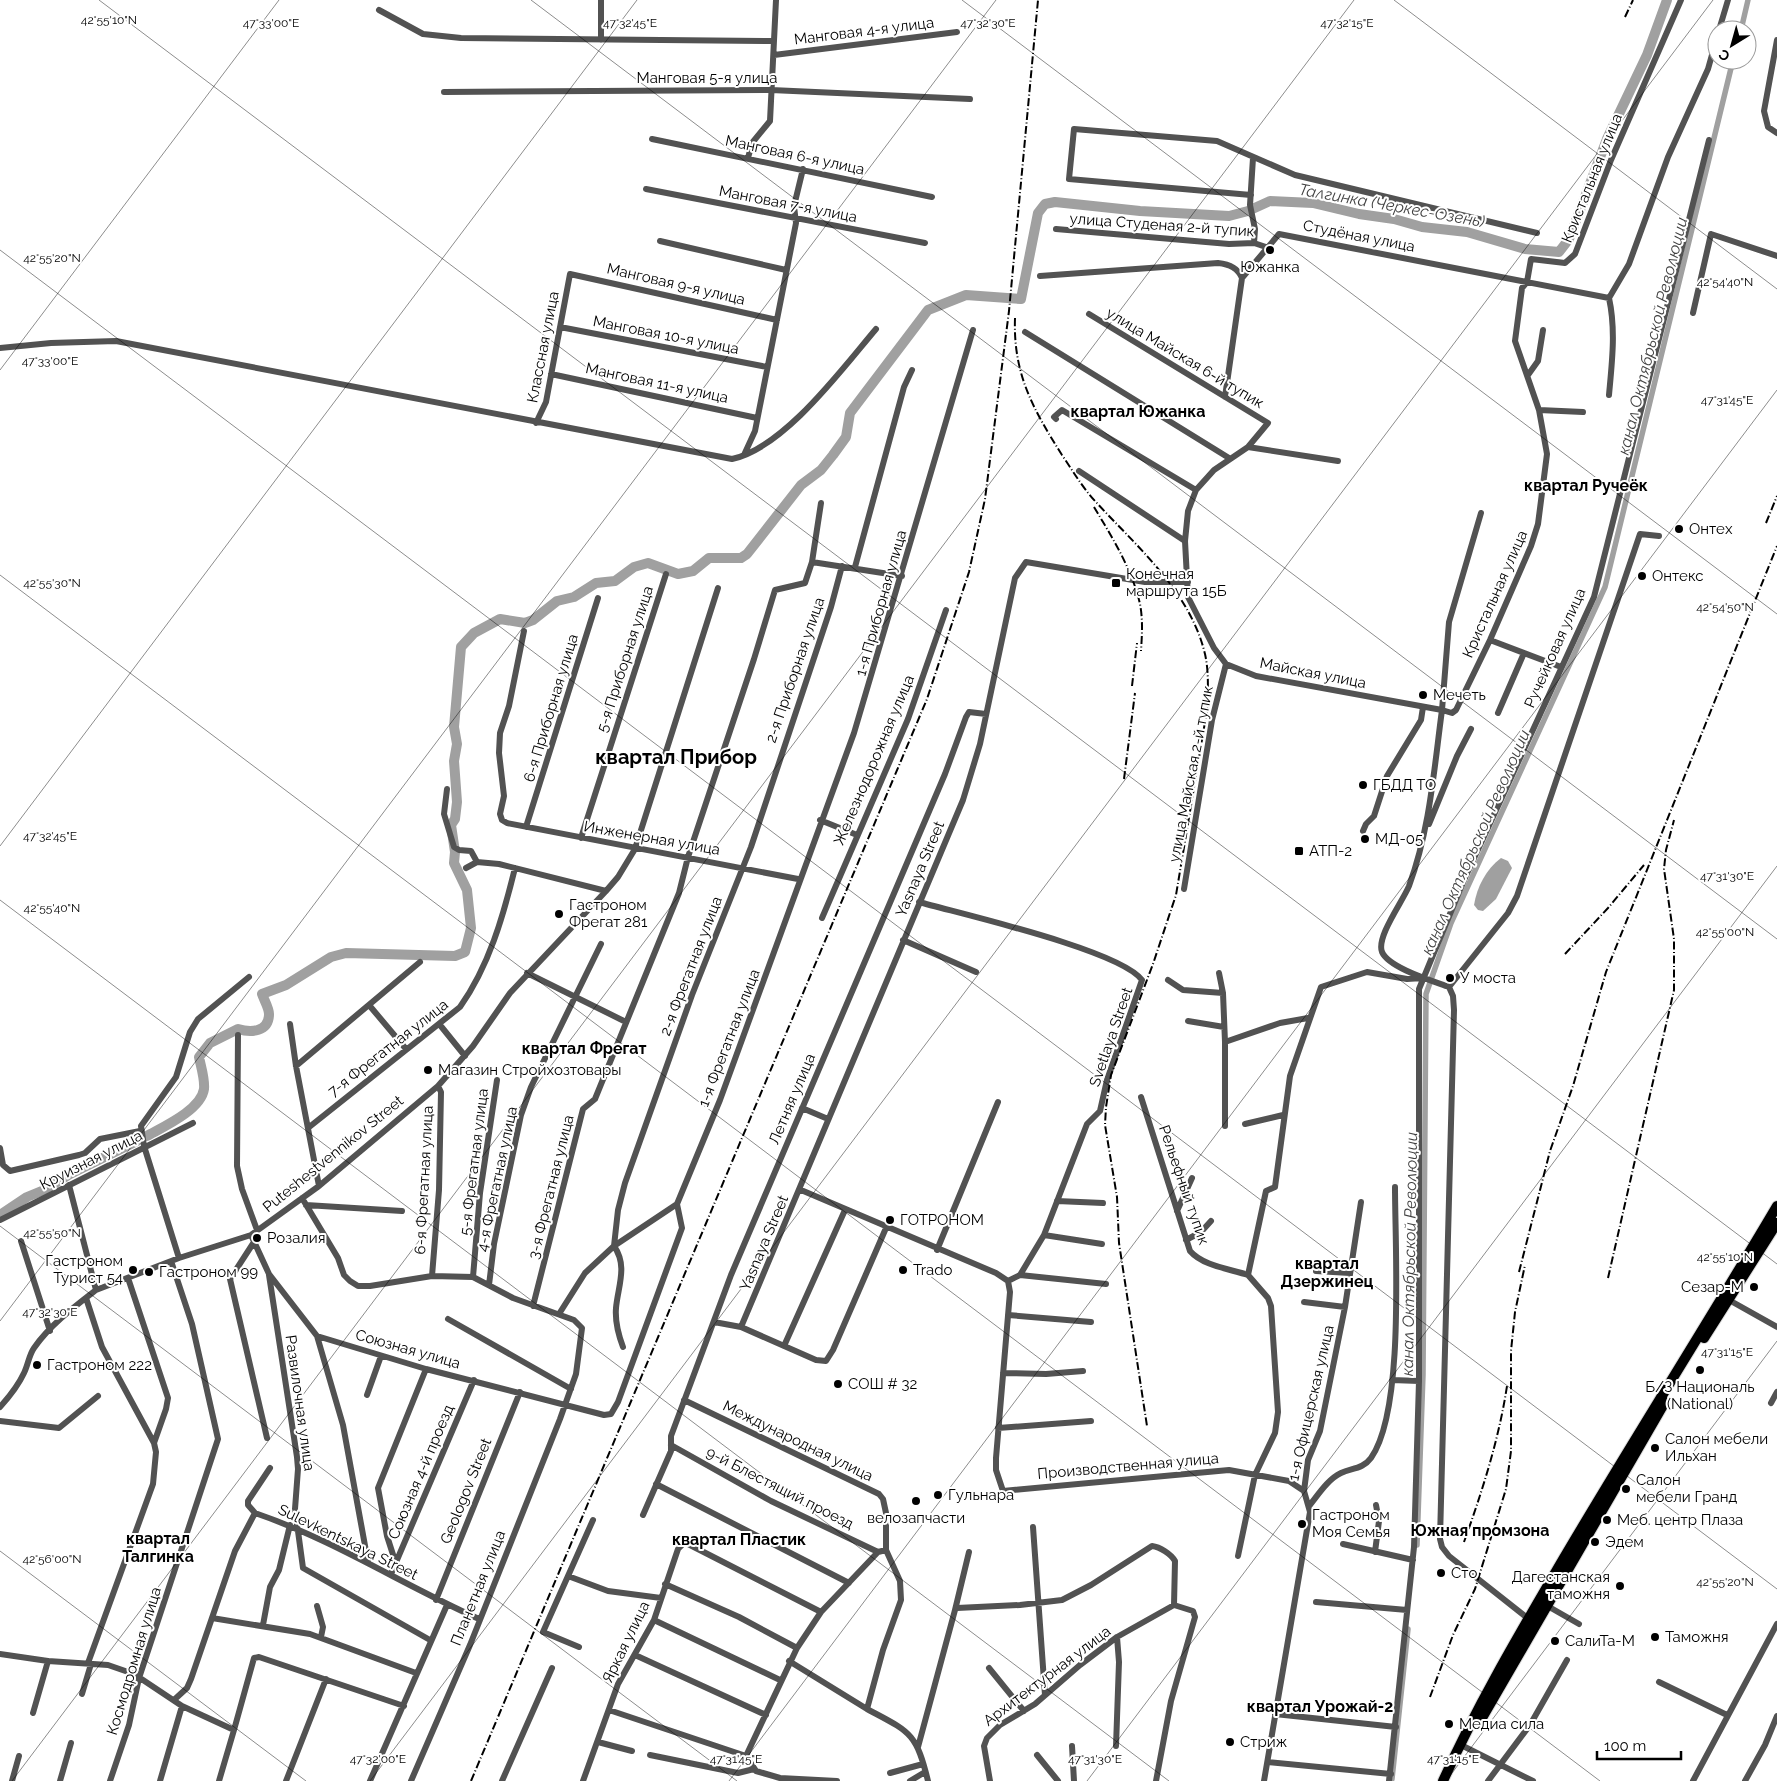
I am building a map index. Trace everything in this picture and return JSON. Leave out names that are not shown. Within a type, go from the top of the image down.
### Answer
[{"type":"main road","points":[[1727,1298],[1777,1206]]},
{"type":"main road","points":[[1442,1781],[1542,1602],[1727,1298],[1777,1223]]},
{"type":"main road","points":[[1450,1781],[1462,1745]]},
{"type":"street","points":[[600,40],[601,0]]},
{"type":"street","points":[[748,158],[752,143],[770,121],[776,0]]},
{"type":"street","name":"Кристальная улица","points":[[1442,710],[1452,714],[1456,710],[1490,640],[1531,546],[1538,524],[1547,454],[1538,410],[1528,375],[1522,364],[1515,341],[1522,288],[1527,282],[1531,259],[1564,263],[1575,254],[1611,160],[1681,0]]},
{"type":"street","points":[[1722,20],[1728,0]]},
{"type":"street","name":"Манговая 4-я улица","points":[[379,10],[424,34],[462,38],[774,41]]},
{"type":"street","name":"Манговая 4-я улица","points":[[774,55],[956,32]]},
{"type":"street","points":[[1777,40],[1766,92],[1764,120],[1768,127],[1777,134]]},
{"type":"street","points":[[1609,394],[1613,342],[1609,298],[1629,264],[1668,157],[1708,70]]},
{"type":"street","name":"Манговая 5-я улица","points":[[444,92],[772,90],[970,99]]},
{"type":"street","points":[[1251,195],[1069,179],[1074,129],[1216,141],[1295,175],[1346,189],[1537,233]]},
{"type":"street","name":"Манговая 6-я улица","points":[[652,139],[932,197]]},
{"type":"street","name":"Ручейковая улица","points":[[1389,1781],[1413,1560],[1419,1381],[1419,989],[1464,880],[1594,597],[1709,140]]},
{"type":"street","points":[[1253,158],[1250,205],[1254,243]]},
{"type":"street","points":[[744,456],[751,442],[757,418],[796,218],[794,206],[803,169]]},
{"type":"street","name":"Манговая 7-я улица","points":[[646,189],[925,243]]},
{"type":"street","name":"улица Студеная 2-й тупик","points":[[1056,229],[1229,244],[1254,243],[1266,247]]},
{"type":"street","name":"Студёная улица","points":[[1242,278],[1258,262],[1266,247],[1279,234],[1609,298]]},
{"type":"street","points":[[1693,313],[1711,234],[1777,256]]},
{"type":"street","points":[[660,241],[786,270]]},
{"type":"street","points":[[1040,276],[1218,263],[1234,268],[1240,272],[1242,278],[1225,397]]},
{"type":"street","name":"Манговая 9-я улица","points":[[570,274],[777,320]]},
{"type":"street","name":"Классная улица","points":[[536,423],[546,402],[570,274]]},
{"type":"street","name":"улица Майская 6-й тупик","points":[[1089,314],[1268,422],[1248,447]]},
{"type":"street","name":"Манговая 10-я улица","points":[[560,327],[767,367]]},
{"type":"street","points":[[0,348],[97,340],[116,341],[536,423],[732,458],[744,456],[780,433],[819,396],[876,329]]},
{"type":"street","name":"1-я Приборная улица","points":[[798,879],[864,701],[973,330]]},
{"type":"street","points":[[1528,375],[1538,361],[1543,330]]},
{"type":"street","points":[[1025,332],[1230,458]]},
{"type":"street","points":[[855,567],[904,387],[912,370]]},
{"type":"street","name":"Манговая 11-я улица","points":[[551,374],[757,418]]},
{"type":"street","points":[[1056,419],[1054,417],[1062,410],[1196,490]]},
{"type":"street","points":[[1538,410],[1583,412]]},
{"type":"street","points":[[1226,664],[1214,648],[1188,597],[1185,541],[1188,511],[1196,490],[1214,470],[1248,447],[1338,461]]},
{"type":"street","points":[[1079,471],[1185,541]]},
{"type":"street","points":[[821,503],[812,562],[855,567],[902,576]]},
{"type":"street","points":[[1427,826],[1442,710],[1449,622],[1481,513]]},
{"type":"street","points":[[1449,987],[1508,913],[1517,896],[1640,534],[1659,536]]},
{"type":"street","name":"3-я Фрегатная улица","points":[[533,1306],[553,1234],[581,1114],[586,1105],[595,1099],[679,893],[688,857],[754,660],[774,590],[805,583],[812,562]]},
{"type":"street","name":"Yasnaya Street","points":[[741,1327],[801,1190],[828,1119],[964,800],[986,714],[1016,578],[1026,562],[1145,582],[1188,582]]},
{"type":"street","name":"2-я Приборная улица","points":[[743,868],[831,607],[842,566]]},
{"type":"street","name":"5-я Приборная улица","points":[[581,838],[666,574]]},
{"type":"street","name":"Puteshestvennikov Street","points":[[0,1407],[12,1393],[24,1373],[34,1349],[50,1331],[96,1290],[179,1258],[251,1235],[319,1186],[438,1086],[465,1056],[510,992],[606,892],[618,877],[635,849],[718,588]]},
{"type":"street","name":"6-я Приборная улица","points":[[526,827],[598,598]]},
{"type":"street","name":"Железнодорожная улица","points":[[822,918],[908,718],[946,610]]},
{"type":"street","name":"Инженерная улица","points":[[524,631],[510,706],[500,733],[499,753],[504,796],[500,814],[502,820],[526,827],[635,849],[688,857],[798,879]]},
{"type":"street","points":[[1490,640],[1561,667]]},
{"type":"street","points":[[1498,713],[1524,652]]},
{"type":"street","name":"Майская улица","points":[[1226,664],[1256,676],[1442,710]]},
{"type":"street","name":"улица Майская 2-й тупик","points":[[1184,889],[1210,729],[1226,664]]},
{"type":"street","points":[[1363,831],[1366,824],[1374,816],[1387,776],[1421,720],[1423,707]]},
{"type":"street","name":"Летняя улица","points":[[643,1515],[671,1445],[671,1436],[731,1275],[945,774],[966,717],[970,712],[975,711],[986,714]]},
{"type":"street","points":[[1470,729],[1427,826],[1409,887],[1382,939],[1382,951],[1390,961],[1424,978],[1449,987],[1453,996],[1440,1539],[1442,1547],[1449,1556],[1532,1621]]},
{"type":"street","points":[[447,789],[444,814],[454,847],[459,850],[471,851],[477,862]]},
{"type":"street","points":[[820,820],[857,835]]},
{"type":"street","points":[[466,868],[477,862],[515,868],[606,892]]},
{"type":"street","name":"7-я Фрегатная улица","points":[[308,1128],[406,1049],[440,1025],[460,1007],[471,991],[495,939],[515,868]]},
{"type":"street","name":"2-я Фрегатная улица","points":[[614,1246],[618,1210],[625,1183],[692,995],[743,868]]},
{"type":"street","name":"1-я Фрегатная улица","points":[[677,1204],[720,1100],[798,879]]},
{"type":"street","name":"Svetlaya Street","points":[[919,902],[1067,943],[1119,964],[1142,980],[1107,1080],[1100,1111],[1087,1124],[1044,1235],[1020,1276]]},
{"type":"street","points":[[903,940],[976,972]]},
{"type":"street","name":"4-я Фрегатная улица","points":[[488,1285],[494,1244],[521,1115],[531,1087],[601,944]]},
{"type":"street","points":[[296,1066],[420,962]]},
{"type":"street","points":[[1238,1556],[1255,1475],[1274,1433],[1278,1412],[1271,1306],[1268,1298],[1248,1275],[1266,1191],[1275,1188],[1279,1168],[1283,1115],[1292,1068],[1308,1018],[1318,992],[1326,984],[1368,972],[1407,979],[1424,978]]},
{"type":"street","points":[[527,973],[626,1022]]},
{"type":"street","points":[[1219,973],[1223,993],[1225,1042],[1225,1126]]},
{"type":"street","points":[[179,1258],[140,1131],[144,1121],[176,1077],[190,1032],[198,1019],[249,976]]},
{"type":"street","points":[[1168,980],[1184,990],[1223,993]]},
{"type":"street","points":[[369,1004],[406,1049]]},
{"type":"street","points":[[1225,1042],[1280,1023],[1308,1018]]},
{"type":"street","points":[[1188,1021],[1224,1027]]},
{"type":"street","points":[[290,1024],[319,1186]]},
{"type":"street","points":[[440,1025],[465,1056]]},
{"type":"street","points":[[238,1035],[237,1166],[245,1197],[257,1230]]},
{"type":"street","name":"5-я Фрегатная улица","points":[[473,1277],[480,1193],[498,1080]]},
{"type":"street","name":"6-я Фрегатная улица","points":[[432,1276],[440,1164],[441,1092],[438,1086]]},
{"type":"street","name":"Рельефный тупик","points":[[1141,1098],[1186,1240],[1196,1257],[1248,1275]]},
{"type":"street","points":[[937,1250],[998,1102]]},
{"type":"street","points":[[802,1108],[828,1119]]},
{"type":"street","points":[[1245,1124],[1283,1115]]},
{"type":"street","name":"Круизная улица","points":[[0,1220],[193,1123]]},
{"type":"street","points":[[0,1148],[3,1165],[10,1171],[85,1153],[100,1138],[140,1131]]},
{"type":"street","points":[[1177,1211],[1192,1178]]},
{"type":"street","points":[[69,1184],[96,1290]]},
{"type":"street","points":[[1309,1506],[1340,1473],[1364,1466],[1371,1458],[1385,1425],[1392,1380],[1395,1302],[1394,1187]]},
{"type":"street","points":[[801,1190],[996,1274],[1008,1281],[1020,1276],[1106,1284]]},
{"type":"street","points":[[302,1198],[338,1258],[344,1275],[358,1286],[370,1286],[432,1276],[473,1277],[533,1306],[559,1314],[585,1272],[614,1246],[677,1204]]},
{"type":"street","points":[[1057,1201],[1102,1203]]},
{"type":"street","name":"1-я Офицерская улица","points":[[1304,1491],[1308,1460],[1320,1431],[1346,1307],[1360,1202]]},
{"type":"street","name":"Союзная улица","points":[[317,1336],[426,1369],[604,1415],[611,1414],[618,1402],[682,1228],[677,1204]]},
{"type":"street","points":[[306,1205],[402,1211]]},
{"type":"street","points":[[784,1346],[845,1210]]},
{"type":"street","points":[[1186,1240],[1202,1232],[1211,1221]]},
{"type":"street","points":[[714,1322],[741,1327],[816,1360],[826,1361],[833,1350],[886,1228]]},
{"type":"street","points":[[251,1235],[269,1274],[317,1336],[343,1425],[368,1562]]},
{"type":"street","points":[[1044,1235],[1102,1244]]},
{"type":"street","points":[[21,1241],[50,1331]]},
{"type":"street","points":[[254,1242],[230,1279],[267,1438]]},
{"type":"street","points":[[614,1246],[620,1256],[622,1267],[616,1308],[618,1330],[623,1347]]},
{"type":"street","name":"Космодромная улица","points":[[110,1781],[129,1725],[139,1678],[218,1438],[192,1324],[171,1261]]},
{"type":"street","points":[[1316,1271],[1350,1272]]},
{"type":"street","name":"Развилочная улица","points":[[269,1274],[297,1457],[298,1469],[293,1526],[302,1568],[430,1640]]},
{"type":"street","points":[[82,1694],[90,1663],[152,1484],[155,1464],[154,1443],[168,1398],[128,1278]]},
{"type":"street","name":"Производственная улица","points":[[1008,1281],[1010,1292],[1002,1373],[996,1470],[1003,1491],[1134,1480],[1206,1470],[1229,1470],[1289,1481],[1304,1491]]},
{"type":"street","points":[[86,1298],[102,1347],[154,1443]]},
{"type":"street","points":[[1727,1298],[1777,1326]]},
{"type":"street","points":[[1304,1302],[1346,1307]]},
{"type":"street","name":"Планетная улица","points":[[411,1781],[470,1645],[576,1374],[582,1328],[574,1320],[559,1314]]},
{"type":"street","points":[[1008,1315],[1091,1322]]},
{"type":"street","points":[[448,1318],[571,1389]]},
{"type":"street","points":[[366,1395],[381,1356]]},
{"type":"street","points":[[396,1564],[387,1536],[378,1488],[426,1369]]},
{"type":"street","points":[[1002,1373],[1046,1374],[1083,1371]]},
{"type":"street","name":"Союзная 4-й проезд","points":[[391,1574],[474,1380]]},
{"type":"street","points":[[1392,1380],[1419,1381]]},
{"type":"street","name":"Geologov Street","points":[[436,1600],[520,1392]]},
{"type":"street","points":[[1771,1403],[1777,1392]]},
{"type":"street","points":[[0,1421],[59,1428],[98,1396]]},
{"type":"street","name":"Международная улица","points":[[684,1400],[879,1494],[883,1499],[886,1513],[886,1550],[900,1581],[900,1600],[883,1650],[867,1709]]},
{"type":"street","points":[[998,1428],[1092,1421]]},
{"type":"street","name":"9-й Блестящий проезд","points":[[671,1445],[772,1501],[878,1552]]},
{"type":"street","points":[[255,1513],[248,1505],[248,1501],[270,1468]]},
{"type":"street","points":[[656,1484],[849,1583]]},
{"type":"street","points":[[1264,1781],[1309,1506],[1304,1491]]},
{"type":"street","points":[[1375,1552],[1379,1521],[1376,1505]]},
{"type":"street","name":"Sulevkentskaya Street","points":[[175,1699],[189,1683],[235,1551],[255,1513],[293,1526],[368,1562],[436,1600],[479,1619]]},
{"type":"street","points":[[579,1647],[543,1632],[593,1520]]},
{"type":"street","points":[[263,1625],[270,1587],[279,1570],[293,1526]]},
{"type":"street","points":[[1033,1527],[1045,1695]]},
{"type":"street","name":"Яркая улица","points":[[583,1781],[626,1668],[635,1656],[654,1620],[678,1549],[683,1544],[688,1544],[821,1612]]},
{"type":"street","points":[[1343,1544],[1413,1560]]},
{"type":"street","points":[[955,1610],[1038,1604],[1062,1600],[1072,1596],[1152,1546],[1158,1547],[1173,1557],[1175,1561],[1174,1605],[1188,1607],[1193,1611],[1195,1617],[1171,1701],[1156,1781]]},
{"type":"street","points":[[746,1756],[766,1715],[780,1680],[797,1648],[821,1612],[878,1552],[886,1550]]},
{"type":"street","points":[[918,1747],[969,1552]]},
{"type":"street","points":[[568,1576],[608,1591],[661,1598]]},
{"type":"street","points":[[665,1584],[739,1617],[797,1648]]},
{"type":"street","points":[[1316,1602],[1407,1610]]},
{"type":"street","points":[[1542,1602],[1579,1624]]},
{"type":"street","points":[[370,1781],[404,1706],[430,1640],[447,1605]]},
{"type":"street","name":"Архитектурная улица","points":[[990,1781],[984,1753],[986,1738],[1000,1725],[1024,1711],[1045,1695],[1116,1637],[1174,1605]]},
{"type":"street","points":[[317,1606],[323,1627],[321,1637]]},
{"type":"street","points":[[212,1618],[263,1625],[321,1637],[416,1673]]},
{"type":"street","points":[[654,1620],[780,1680]]},
{"type":"street","points":[[1693,1781],[1777,1624]]},
{"type":"street","points":[[1116,1637],[1119,1662],[1116,1746]]},
{"type":"street","points":[[0,1654],[48,1661],[108,1665],[139,1678],[175,1699],[182,1706],[234,1730]]},
{"type":"street","points":[[635,1656],[766,1715]]},
{"type":"street","points":[[219,1781],[254,1658],[259,1657],[404,1706]]},
{"type":"street","points":[[1488,1781],[1530,1726],[1567,1660]]},
{"type":"street","points":[[33,1713],[48,1661]]},
{"type":"street","points":[[790,1661],[867,1709],[906,1730],[918,1747],[928,1781]]},
{"type":"street","points":[[502,1781],[552,1668]]},
{"type":"street","points":[[990,1668],[1024,1711]]},
{"type":"street","points":[[286,1781],[326,1679]]},
{"type":"street","points":[[1659,1682],[1727,1715]]},
{"type":"street","points":[[160,1781],[182,1706]]},
{"type":"street","points":[[609,1710],[749,1757],[754,1769]]},
{"type":"street","points":[[1276,1714],[1396,1728]]},
{"type":"street","points":[[1745,1781],[1765,1745],[1777,1716]]},
{"type":"street","points":[[598,1742],[632,1751]]},
{"type":"street","points":[[60,1781],[71,1743]]},
{"type":"street","points":[[1462,1745],[1533,1781]]},
{"type":"street","points":[[1072,1746],[1074,1781]]},
{"type":"street","points":[[650,1755],[738,1773],[754,1769],[780,1778],[837,1781]]},
{"type":"street","points":[[1037,1755],[1058,1781]]},
{"type":"street","points":[[12,1781],[19,1756]]},
{"type":"street","points":[[1268,1762],[1391,1774]]},
{"type":"street","points":[[890,1773],[923,1764]]},
{"type":"street","points":[[910,1781],[926,1772]]},
{"type":"shaded area","points":[[1501,858],[1508,861],[1512,868],[1496,899],[1483,911],[1478,910],[1474,905],[1480,885],[1491,867]]},
{"type":"waterway","name":"Талгинка (Черкес-Озень)","points":[[147,1136],[189,1111],[201,1097],[204,1081],[199,1057],[210,1043],[238,1029],[254,1031],[263,1028],[268,1020],[269,1012],[262,994],[286,985],[331,957],[346,953],[455,956],[465,952],[471,928],[467,890],[454,863],[455,852],[451,825],[455,819],[457,802],[454,761],[457,744],[454,727],[461,647],[474,633],[500,619],[525,623],[533,620],[557,601],[574,597],[596,583],[615,581],[634,567],[648,563],[678,574],[693,571],[709,558],[741,558],[747,554],[801,485],[821,470],[833,455],[846,437],[850,413],[928,310],[966,295],[1021,299],[1038,213],[1045,204],[1055,202],[1140,211],[1229,216],[1248,211],[1270,201],[1313,203],[1359,214],[1394,219],[1422,227],[1467,232],[1525,249],[1559,252],[1569,239],[1607,139],[1647,55],[1667,0]]},
{"type":"waterway","name":"канал Октябрьской Революции","points":[[1743,20],[1748,0]]},
{"type":"waterway","name":"канал Октябрьской Революции","points":[[1417,1545],[1423,1375],[1426,994],[1451,923],[1605,587],[1731,70]]},
{"type":"waterway","name":"Талгинка (Черкес-Озень)","points":[[0,1215],[27,1197],[137,1141]]},
{"type":"waterway","name":"канал Октябрьской Революции","points":[[1392,1779],[1408,1629]]},
{"type":"railway","points":[[471,1781],[927,699],[969,572],[985,499],[1009,311],[1038,0]]},
{"type":"railway","points":[[1625,17],[1633,0]]},
{"type":"railway","points":[[1015,318],[1017,357],[1021,374],[1042,422],[1086,490],[1160,571],[1174,590],[1198,631],[1207,668],[1207,710],[1176,895],[1153,964],[1111,1075],[1106,1107],[1105,1125],[1117,1197],[1119,1243],[1147,1426]]},
{"type":"railway","points":[[1766,523],[1777,496]]},
{"type":"railway","points":[[1094,507],[1121,554],[1132,578],[1142,616],[1141,651]]},
{"type":"railway","points":[[1519,1272],[1550,1151],[1573,1086],[1606,972],[1777,546]]},
{"type":"railway","points":[[1132,686],[1137,643]]},
{"type":"railway","points":[[1124,779],[1135,693]]},
{"type":"railway","points":[[1608,1278],[1674,990],[1674,939],[1664,869],[1666,850],[1674,820]]},
{"type":"railway","points":[[1565,954],[1608,908],[1644,865]]},
{"type":"railway","points":[[1430,1697],[1453,1635],[1475,1589],[1506,1489],[1511,1451],[1511,1351],[1515,1312],[1525,1265]]},
{"type":"railway","points":[[1464,1542],[1489,1465],[1507,1386]]},
{"type":"place","name":"Южанка","points":[[1270,250]]},
{"type":"place","name":"Онтех","points":[[1679,529]]},
{"type":"place","name":"Онтекс","points":[[1642,576]]},
{"type":"place","name":"Конечная маршрута 15Б","points":[[1116,583]]},
{"type":"place","name":"Мечеть","points":[[1423,695]]},
{"type":"place","name":"ГБДД ТО","points":[[1363,785]]},
{"type":"place","name":"МД-05","points":[[1365,839]]},
{"type":"place","name":"АТП-2","points":[[1299,851]]},
{"type":"place","name":"Гастроном Фрегат 281","points":[[559,914]]},
{"type":"place","name":"У моста","points":[[1450,978]]},
{"type":"place","name":"Магазин Стройхозтовары","points":[[428,1070]]},
{"type":"place","name":"ГОТРОНОМ","points":[[890,1220]]},
{"type":"place","name":"Розалия","points":[[257,1238]]},
{"type":"place","name":"Гастроном Турист 54","points":[[133,1270]]},
{"type":"place","name":"Trado","points":[[903,1270]]},
{"type":"place","name":"Гастроном 99","points":[[149,1272]]},
{"type":"place","name":"Сезар-М","points":[[1754,1287]]},
{"type":"place","name":"Гастроном 222","points":[[37,1365]]},
{"type":"place","name":"Б/З Националь (National)","points":[[1700,1370]]},
{"type":"place","name":"СОШ # 32","points":[[838,1384]]},
{"type":"place","name":"Салон мебели Ильхан","points":[[1655,1448]]},
{"type":"place","name":"Салон мебели Гранд","points":[[1626,1489]]},
{"type":"place","name":"Гульнара","points":[[938,1495]]},
{"type":"place","name":"велозапчасти","points":[[916,1501]]},
{"type":"place","name":"Меб. центр Плаза","points":[[1607,1520]]},
{"type":"place","name":"Гастроном Моя Семья","points":[[1302,1524]]},
{"type":"place","name":"Эдем","points":[[1595,1542]]},
{"type":"place","name":"Сто","points":[[1441,1573]]},
{"type":"place","name":"Дагестанская таможня","points":[[1620,1586]]},
{"type":"place","name":"Таможня","points":[[1655,1637]]},
{"type":"place","name":"СалиТа-М","points":[[1555,1641]]},
{"type":"place","name":"Медиа сила","points":[[1449,1724]]},
{"type":"place","name":"Стриж","points":[[1230,1742]]},
{"type":"district","name":"квартал Южанка","points":[[1138,411]]},
{"type":"district","name":"квартал Ручеёк","points":[[1586,485]]},
{"type":"district","name":"квартал Прибор","points":[[676,757]]},
{"type":"district","name":"квартал Фрегат","points":[[584,1048]]},
{"type":"district","name":"квартал Дзержинец","points":[[1327,1272]]},
{"type":"district","name":"Южная промзона","points":[[1480,1530]]},
{"type":"district","name":"квартал Пластик","points":[[739,1539]]},
{"type":"district","name":"квартал Талгинка","points":[[158,1547]]},
{"type":"district","name":"квартал Урожай-2","points":[[1320,1706]]}]
